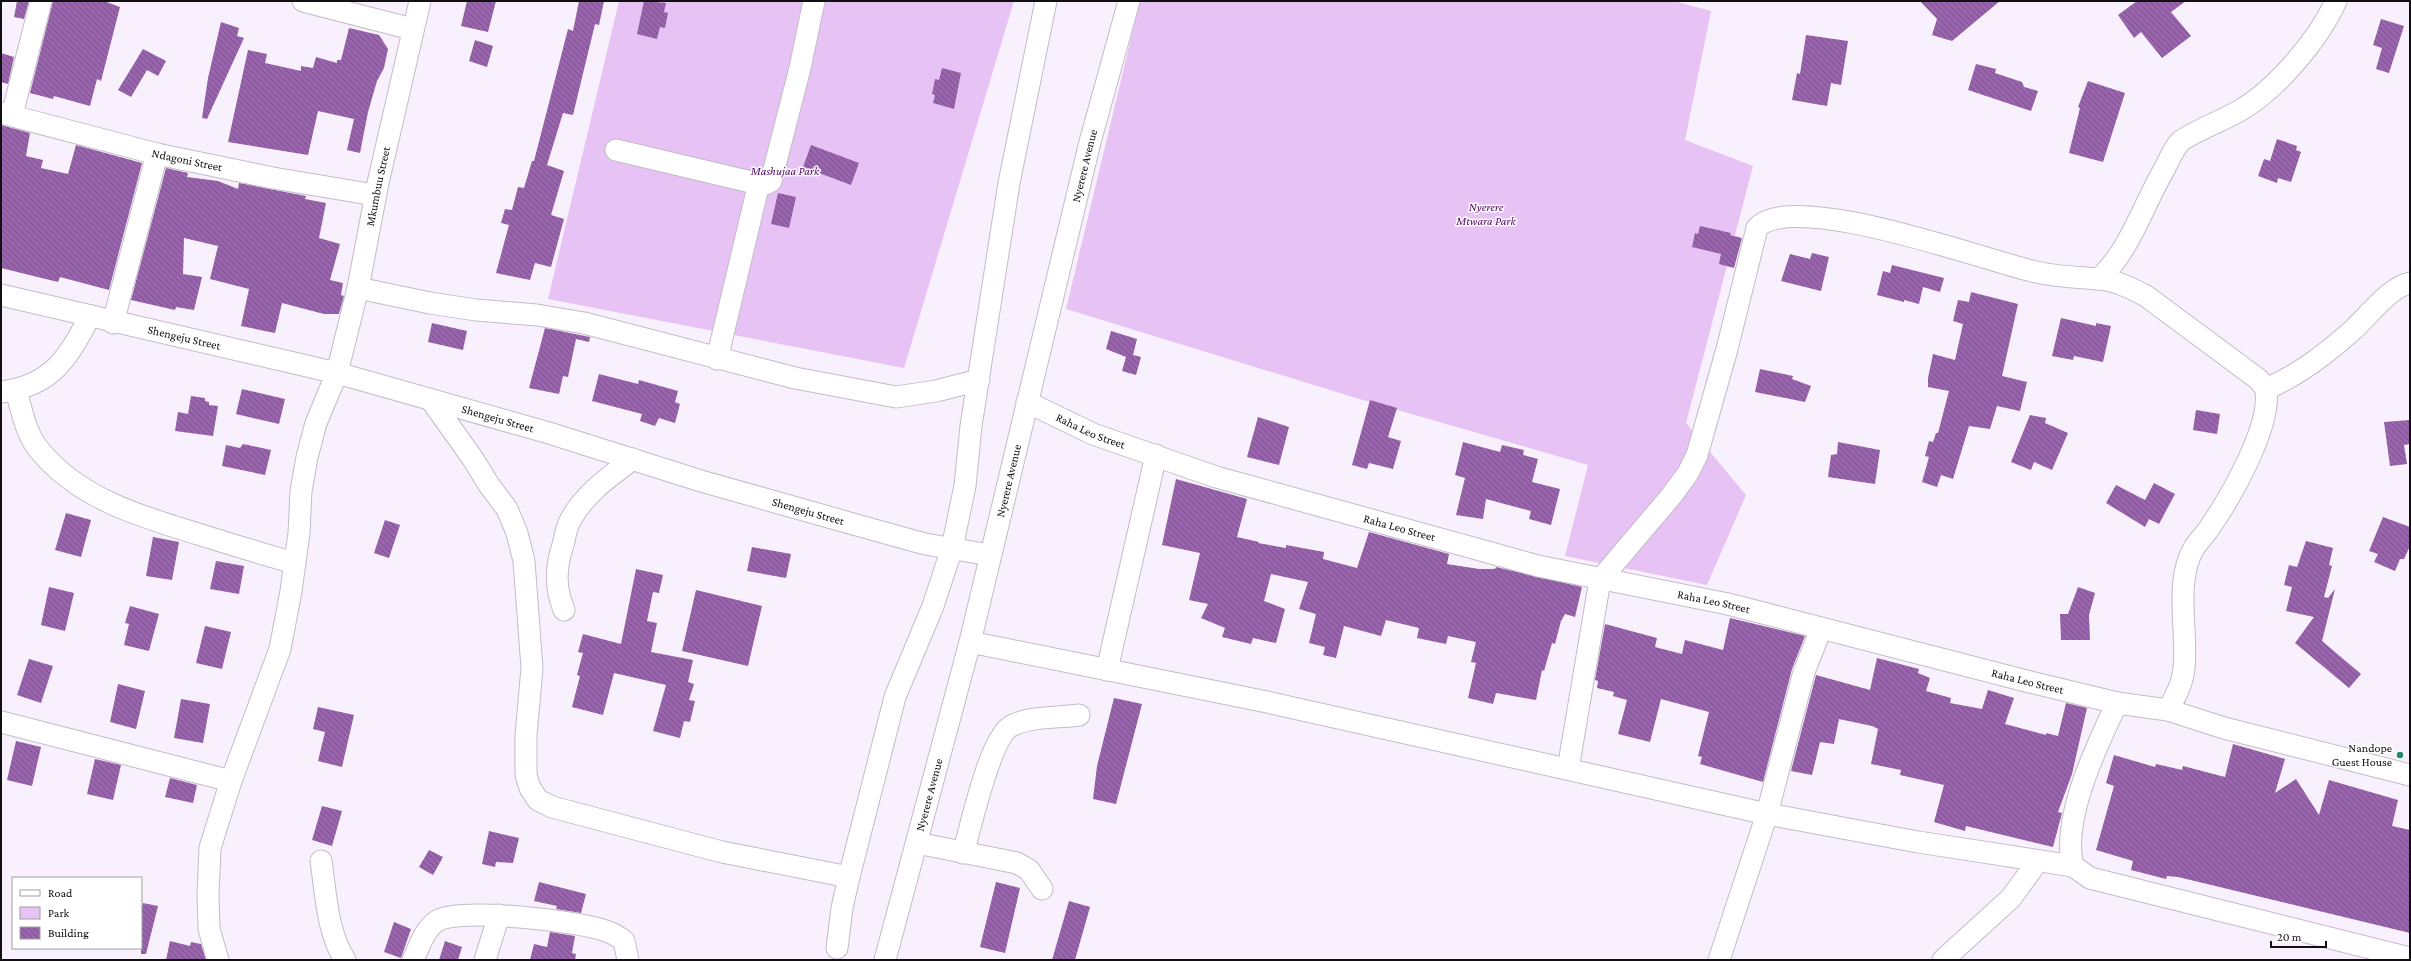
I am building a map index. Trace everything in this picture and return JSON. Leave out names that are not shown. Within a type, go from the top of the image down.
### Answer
[{"type":"street","points":[[7,114],[41,1]]},
{"type":"street","points":[[304,1],[412,28]]},
{"type":"street","name":"Mkumbuu Street","points":[[218,960],[210,928],[208,895],[210,848],[231,781],[280,650],[294,564],[301,491],[307,457],[316,423],[337,373],[358,288],[376,195],[412,28],[420,1]]},
{"type":"street","points":[[616,150],[759,183],[771,181],[800,68],[814,1]]},
{"type":"street","points":[[837,948],[842,908],[849,877],[895,697],[933,606],[952,548],[965,486],[979,380],[1009,183],[1046,1]]},
{"type":"street","name":"Nyerere Avenue","points":[[885,960],[970,642],[1100,103],[1129,1]]},
{"type":"street","points":[[2099,279],[2119,257],[2151,192],[2180,142],[2229,117],[2260,97],[2298,56],[2322,25],[2336,1]]},
{"type":"street","name":"Ndagoni Street","points":[[7,114],[157,154],[273,178],[376,195]]},
{"type":"street","points":[[113,323],[157,154]]},
{"type":"street","points":[[717,359],[759,183]]},
{"type":"street","points":[[1568,769],[1600,580],[1672,495],[1688,473],[1697,455],[1727,349],[1757,228],[1762,223],[1781,218],[1844,221],[1947,245],[2032,272],[2073,278],[2099,279],[2128,287],[2146,296],[2258,379],[2266,389],[2266,406],[2249,459],[2239,482],[2212,525],[2194,549],[2188,562],[2184,580],[2184,670],[2178,691],[2168,710]]},
{"type":"street","points":[[2266,389],[2289,380],[2314,362],[2398,288],[2410,283]]},
{"type":"street","points":[[358,288],[430,303],[476,310],[537,315],[584,323],[717,359],[810,381],[896,397],[979,380]]},
{"type":"street","name":"Shengeju Street","points":[[1,295],[90,316],[113,323],[337,373],[633,459],[700,481],[853,524],[925,544],[990,555]]},
{"type":"street","points":[[90,316],[71,352],[56,370],[39,382],[9,391],[40,452],[66,475],[98,496],[132,514],[294,564]]},
{"type":"street","points":[[431,400],[507,509],[517,533],[524,560],[532,668],[526,735],[526,776],[530,788],[538,800],[552,807],[722,852],[849,877]]},
{"type":"street","name":"Raha Leo Street","points":[[1027,402],[1093,434],[1216,477],[1538,566],[1600,580],[1728,604],[1820,629],[2117,703],[2168,710],[2224,728],[2410,775]]},
{"type":"street","points":[[1107,670],[1156,456]]},
{"type":"street","points":[[564,610],[557,588],[557,568],[570,521],[586,498],[604,480],[633,459]]},
{"type":"street","points":[[1719,960],[1767,814],[1804,672],[1820,629]]},
{"type":"street","points":[[970,642],[1267,702],[1767,814],[1918,842],[2073,866],[2090,878],[2410,958]]},
{"type":"street","points":[[2073,866],[2069,852],[2073,824],[2086,774],[2117,703]]},
{"type":"street","points":[[963,853],[983,779],[994,750],[1004,734],[1012,725],[1031,720],[1079,715]]},
{"type":"street","points":[[1,722],[231,781]]},
{"type":"street","points":[[917,843],[1017,863],[1029,870],[1042,889]]},
{"type":"street","points":[[1944,960],[2011,898],[2038,861]]},
{"type":"street","points":[[321,862],[331,922],[339,950],[345,960]]},
{"type":"street","points":[[485,960],[499,915]]},
{"type":"street","points":[[413,960],[426,932],[437,921],[461,916],[499,915],[547,920],[606,930],[624,942],[628,960]]},
{"type":"green space","name":"Mashujaa Park","points":[[619,1],[1014,1],[904,368],[548,299]]},
{"type":"green space","name":"Nyerere Mtwara Park","points":[[1140,1],[1674,1],[1711,11],[1685,140],[1753,166],[1686,423],[1746,495],[1707,585],[1565,556],[1588,465],[1356,398],[1066,309]]},
{"type":"building","points":[[17,1],[29,1],[24,19],[14,17]]},
{"type":"building","points":[[53,1],[104,1],[120,7],[101,81],[97,79],[90,106],[54,96],[53,99],[30,93]]},
{"type":"building","points":[[467,1],[496,1],[488,32],[461,26]]},
{"type":"building","points":[[579,1],[604,1],[599,25],[595,24],[573,115],[563,113],[547,165],[564,171],[551,215],[564,219],[551,267],[535,263],[530,280],[496,273],[509,225],[501,223],[505,209],[512,210],[518,187],[524,188],[532,161],[534,161],[568,29],[573,31]]},
{"type":"building","points":[[644,1],[666,3],[664,12],[668,13],[665,28],[660,27],[657,39],[637,34]]},
{"type":"building","points":[[1920,1],[2000,1],[1952,41],[1932,35],[1937,19]]},
{"type":"building","points":[[2137,1],[2186,1],[2171,12],[2191,36],[2162,58],[2141,32],[2134,38],[2118,15]]},
{"type":"building","points":[[2381,19],[2404,26],[2389,73],[2376,69],[2382,48],[2373,45]]},
{"type":"building","points":[[221,22],[239,28],[237,36],[244,38],[207,119],[202,118],[208,78]]},
{"type":"building","points":[[349,28],[379,35],[388,49],[384,68],[377,81],[368,112],[360,153],[347,150],[354,119],[318,111],[308,155],[228,142],[248,50],[267,54],[265,63],[301,71],[301,66],[313,68],[316,57],[337,63],[337,60],[341,60]]},
{"type":"building","points":[[1806,35],[1848,41],[1841,85],[1831,83],[1827,106],[1792,100],[1797,73],[1800,74]]},
{"type":"building","points":[[475,40],[493,46],[487,67],[469,61]]},
{"type":"building","points":[[143,49],[166,61],[158,76],[147,70],[131,97],[118,90]]},
{"type":"building","points":[[1,53],[14,57],[8,84],[1,82]]},
{"type":"building","points":[[1976,64],[1996,69],[1995,73],[2022,82],[2024,87],[2038,91],[2031,111],[1968,90]]},
{"type":"building","points":[[942,68],[961,73],[954,109],[933,103],[935,95],[932,94],[935,79],[939,80]]},
{"type":"building","points":[[2088,81],[2125,93],[2103,162],[2069,153],[2080,108],[2078,107]]},
{"type":"building","points":[[1,125],[30,133],[26,156],[43,160],[41,168],[68,174],[76,145],[142,163],[109,290],[60,277],[58,282],[1,268]]},
{"type":"building","points":[[2277,139],[2297,146],[2296,150],[2301,152],[2291,182],[2278,178],[2277,183],[2258,176],[2264,159],[2270,161]]},
{"type":"building","points":[[811,145],[859,163],[851,185],[803,167]]},
{"type":"building","points":[[166,168],[188,173],[187,177],[218,181],[238,189],[239,183],[306,196],[305,199],[326,203],[319,238],[340,244],[330,280],[343,283],[341,295],[344,296],[339,314],[324,314],[282,303],[275,333],[241,326],[249,289],[210,279],[218,246],[184,238],[183,274],[202,277],[194,310],[176,307],[175,310],[131,300]]},
{"type":"building","points":[[778,193],[796,197],[789,228],[771,224]]},
{"type":"building","points":[[1700,226],[1731,233],[1730,235],[1742,238],[1734,268],[1719,264],[1721,254],[1692,247],[1695,233],[1698,234]]},
{"type":"building","points":[[1812,253],[1829,257],[1821,291],[1781,281],[1790,254],[1810,259]]},
{"type":"building","points":[[1892,265],[1944,278],[1940,292],[1923,287],[1919,304],[1877,295],[1883,271],[1890,273]]},
{"type":"building","points":[[1971,292],[2018,304],[2002,376],[2027,382],[2020,411],[1997,406],[1990,429],[1969,426],[1953,479],[1941,475],[1937,487],[1922,482],[1929,457],[1925,456],[1929,441],[1933,442],[1936,433],[1938,433],[1949,391],[1928,387],[1928,378],[1933,354],[1955,360],[1963,324],[1953,321],[1958,300],[1969,302]]},
{"type":"building","points":[[2061,318],[2096,326],[2096,323],[2111,326],[2103,362],[2074,356],[2073,360],[2052,356]]},
{"type":"building","points":[[432,323],[467,331],[463,350],[428,342]]},
{"type":"building","points":[[545,328],[590,337],[589,342],[576,339],[568,377],[563,376],[559,394],[529,388]]},
{"type":"building","points":[[1111,331],[1137,339],[1133,355],[1141,357],[1136,375],[1122,371],[1126,357],[1106,349]]},
{"type":"building","points":[[1760,369],[1793,376],[1792,379],[1811,386],[1805,402],[1755,392]]},
{"type":"building","points":[[599,374],[638,384],[639,380],[678,391],[675,402],[680,404],[675,423],[659,418],[655,426],[640,421],[642,414],[592,401]]},
{"type":"building","points":[[242,389],[285,399],[279,424],[236,414]]},
{"type":"building","points":[[191,396],[205,398],[205,401],[209,402],[209,405],[218,406],[213,436],[175,431],[178,412],[188,414]]},
{"type":"building","points":[[1370,400],[1397,408],[1388,437],[1401,441],[1393,469],[1369,463],[1367,469],[1352,465]]},
{"type":"building","points":[[2196,410],[2220,414],[2217,434],[2193,430]]},
{"type":"building","points":[[2030,415],[2046,418],[2045,423],[2068,433],[2052,470],[2034,462],[2031,470],[2011,462]]},
{"type":"building","points":[[1258,417],[1289,427],[1279,465],[1247,457]]},
{"type":"building","points":[[2410,420],[2410,444],[2404,445],[2407,464],[2390,466],[2384,422]]},
{"type":"building","points":[[1463,442],[1500,452],[1502,445],[1524,450],[1523,455],[1538,459],[1532,482],[1560,489],[1551,525],[1529,519],[1531,511],[1486,499],[1483,519],[1456,515],[1465,478],[1455,475]]},
{"type":"building","points":[[1838,442],[1880,450],[1875,484],[1828,477],[1831,455],[1837,454]]},
{"type":"building","points":[[243,444],[271,450],[265,475],[222,466],[226,445],[240,448]]},
{"type":"building","points":[[1176,479],[1247,499],[1237,537],[1259,542],[1258,543],[1286,548],[1286,545],[1324,552],[1323,559],[1357,568],[1369,532],[1449,554],[1447,564],[1479,569],[1495,569],[1496,567],[1582,587],[1575,617],[1565,614],[1561,621],[1555,644],[1552,643],[1544,671],[1542,670],[1536,700],[1496,693],[1493,704],[1468,698],[1476,663],[1471,662],[1476,642],[1448,636],[1446,644],[1417,638],[1419,628],[1386,620],[1381,636],[1344,626],[1336,658],[1323,655],[1325,647],[1309,643],[1316,614],[1299,609],[1308,582],[1271,574],[1264,601],[1285,609],[1276,643],[1253,638],[1251,644],[1222,637],[1225,628],[1201,618],[1208,604],[1189,600],[1200,553],[1162,545]]},
{"type":"building","points":[[2154,483],[2175,494],[2159,524],[2149,519],[2145,527],[2106,503],[2116,485],[2145,500]]},
{"type":"building","points":[[66,513],[91,520],[81,557],[55,550]]},
{"type":"building","points":[[2383,517],[2410,527],[2410,546],[2404,559],[2400,559],[2395,571],[2374,562],[2378,554],[2369,551]]},
{"type":"building","points":[[385,520],[400,525],[389,558],[374,553]]},
{"type":"building","points":[[153,537],[179,542],[172,580],[146,576]]},
{"type":"building","points":[[2306,541],[2333,548],[2329,565],[2332,566],[2324,597],[2328,598],[2335,589],[2322,641],[2361,674],[2349,688],[2295,643],[2314,617],[2286,611],[2292,587],[2284,585],[2289,565],[2297,567]]},
{"type":"building","points":[[752,547],[791,554],[786,578],[747,571]]},
{"type":"building","points":[[216,561],[244,566],[239,594],[210,589]]},
{"type":"building","points":[[636,569],[663,575],[659,593],[653,592],[647,621],[657,623],[651,652],[693,660],[688,682],[694,684],[689,700],[695,701],[690,722],[684,721],[680,738],[653,731],[666,685],[614,673],[603,715],[572,707],[580,676],[577,675],[583,653],[578,652],[583,634],[621,644]]},
{"type":"building","points":[[49,587],[74,593],[65,631],[41,625]]},
{"type":"building","points":[[2078,587],[2095,593],[2089,615],[2090,640],[2061,640],[2060,614],[2068,614]]},
{"type":"building","points":[[696,590],[762,606],[748,666],[682,651]]},
{"type":"building","points":[[130,606],[159,614],[149,651],[124,645],[129,624],[125,623]]},
{"type":"building","points":[[1730,618],[1805,636],[1792,669],[1763,782],[1700,764],[1702,757],[1698,756],[1709,712],[1661,699],[1650,742],[1618,734],[1627,700],[1613,696],[1614,692],[1597,688],[1598,681],[1595,680],[1605,624],[1657,638],[1655,647],[1682,654],[1685,640],[1723,650]]},
{"type":"building","points":[[205,626],[231,632],[222,669],[196,663]]},
{"type":"building","points":[[1877,658],[1919,669],[1918,673],[1930,678],[1926,691],[1951,698],[1950,703],[1982,709],[1988,690],[2014,698],[2005,724],[2046,735],[2046,733],[2058,736],[2066,703],[2087,708],[2072,774],[2058,812],[2062,813],[2053,847],[1966,826],[1965,831],[1934,822],[1944,785],[1900,775],[1901,770],[1871,764],[1878,729],[1872,726],[1839,719],[1834,744],[1820,742],[1812,775],[1791,771],[1816,675],[1870,690]]},
{"type":"building","points":[[29,659],[53,666],[41,703],[17,695]]},
{"type":"building","points":[[118,684],[145,691],[136,729],[110,722]]},
{"type":"building","points":[[1114,698],[1142,704],[1116,804],[1093,799],[1097,766]]},
{"type":"building","points":[[181,699],[210,704],[203,743],[174,738]]},
{"type":"building","points":[[318,707],[354,715],[342,767],[318,761],[325,732],[313,729]]},
{"type":"building","points":[[16,741],[41,747],[32,786],[7,780]]},
{"type":"building","points":[[2233,744],[2285,759],[2275,793],[2296,779],[2319,815],[2329,780],[2398,800],[2392,826],[2410,830],[2410,933],[2178,877],[2167,876],[2166,879],[2131,870],[2133,861],[2096,850],[2114,786],[2106,783],[2114,755],[2155,767],[2156,764],[2182,770],[2183,766],[2225,777]]},
{"type":"building","points":[[95,759],[121,765],[113,800],[87,794]]},
{"type":"building","points":[[170,778],[197,785],[193,803],[165,797]]},
{"type":"building","points":[[322,806],[342,811],[332,846],[312,840]]},
{"type":"building","points":[[489,831],[519,838],[513,863],[496,862],[495,867],[482,864]]},
{"type":"building","points":[[429,850],[443,857],[433,875],[419,867]]},
{"type":"building","points":[[539,882],[586,894],[581,913],[556,909],[557,906],[534,901]]},
{"type":"building","points":[[996,882],[1020,888],[1005,953],[980,947]]},
{"type":"building","points":[[1069,901],[1090,907],[1075,960],[1052,960]]},
{"type":"building","points":[[143,903],[158,906],[146,954],[141,954]]},
{"type":"building","points":[[394,922],[411,929],[401,958],[384,952]]},
{"type":"building","points":[[550,932],[575,936],[572,953],[576,954],[575,960],[530,960],[534,944],[547,947]]},
{"type":"building","points":[[170,941],[190,946],[191,942],[201,944],[206,960],[166,960]]},
{"type":"building","points":[[445,941],[462,947],[458,960],[439,960]]},
{"type":"place","name":"Nandope Guest House","points":[[2400,755]]}]
